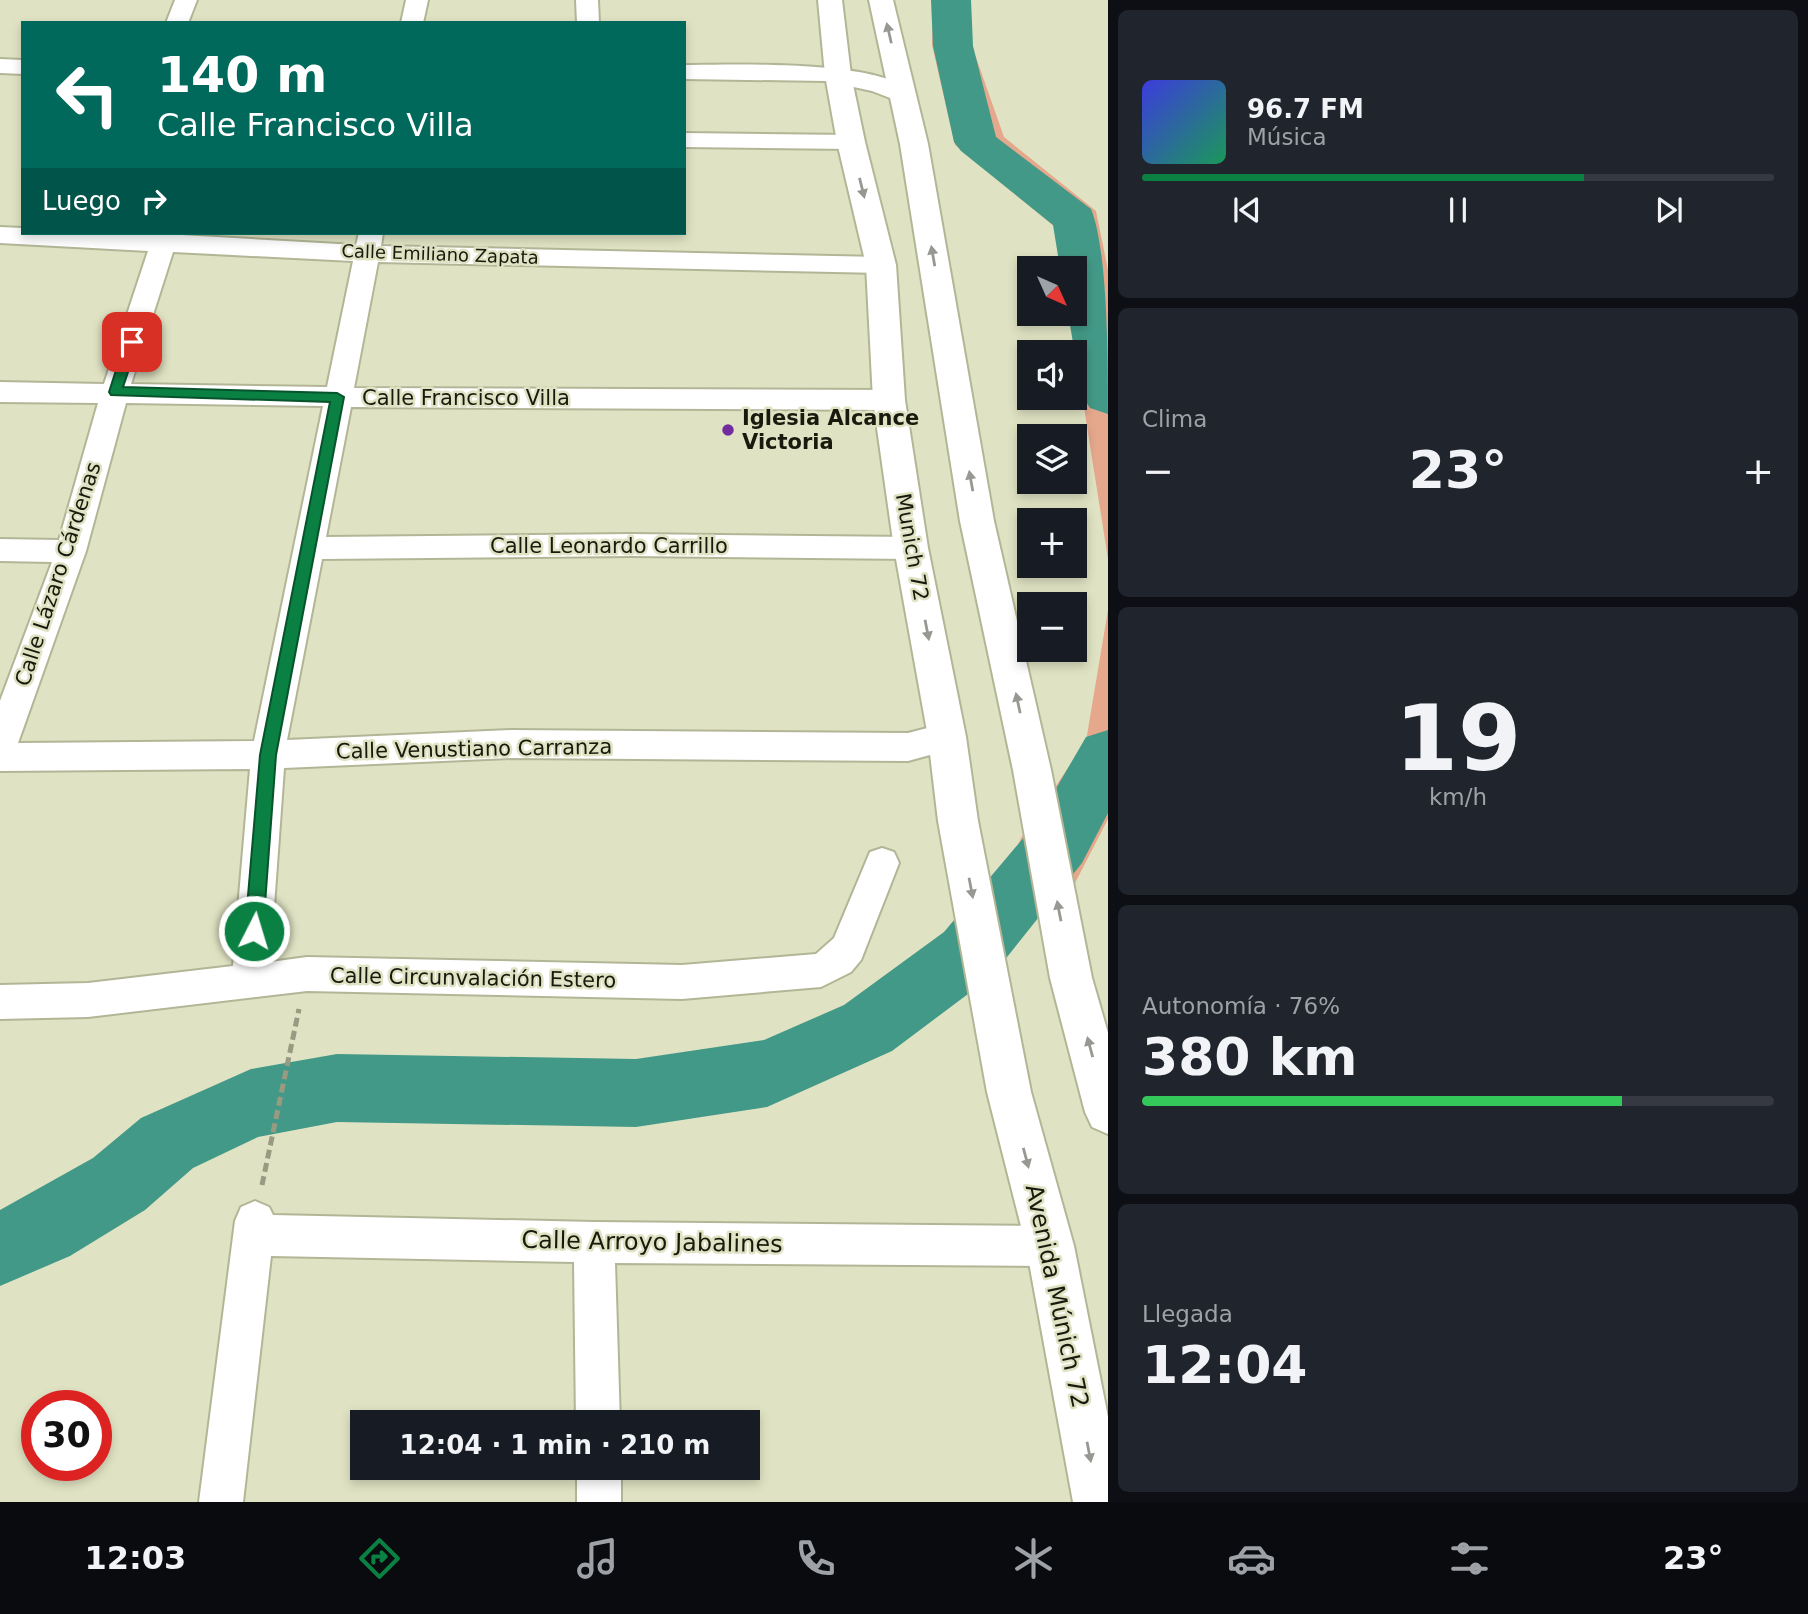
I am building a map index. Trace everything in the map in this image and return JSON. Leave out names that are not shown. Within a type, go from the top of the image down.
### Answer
[{"type":"main road","name":"Munich 72","points":[[830,0],[838,75],[850,142],[881,265],[889,400],[911,548],[947,737],[958,821],[1009,1092]]},
{"type":"main road","points":[[881,0],[914,144],[977,521],[1032,770],[1071,978],[1108,1112]]},
{"type":"main road","name":"Avenida Múnich 72","points":[[1009,1092],[1050,1246],[1099,1502]]},
{"type":"street","points":[[178,21],[186,0]]},
{"type":"street","points":[[412,21],[417,0]]},
{"type":"street","points":[[587,0],[588,21]]},
{"type":"street","points":[[0,66],[21,67]]},
{"type":"street","points":[[686,72],[838,75],[878,83],[903,96]]},
{"type":"street","points":[[686,141],[850,142]]},
{"type":"street","name":"Calle Emiliano Zapata","points":[[0,235],[164,242],[369,243],[881,265]]},
{"type":"street","name":"Calle Lázaro Cárdenas","points":[[0,746],[71,551],[115,392],[164,242]]},
{"type":"street","points":[[250,981],[268,755],[369,243]]},
{"type":"street","name":"Calle Francisco Villa","points":[[0,392],[889,400]]},
{"type":"street","name":"Calle Leonardo Carrillo","points":[[308,548],[631,545],[911,548]]},
{"type":"street","points":[[0,550],[71,551]]},
{"type":"street","name":"Calle Venustiano Carranza","points":[[0,757],[268,755],[511,744],[908,747],[947,737]]},
{"type":"street","name":"Calle Circunvalación Estero","points":[[0,1002],[88,1000],[307,974],[682,982],[821,970],[838,960],[848,948],[882,863]]},
{"type":"street","points":[[221,1502],[254,1228]]},
{"type":"street","name":"Calle Arroyo Jabalines","points":[[254,1228],[594,1242],[1050,1246]]},
{"type":"street","points":[[594,1242],[598,1410]]},
{"type":"street","points":[[599,1480],[599,1502]]},
{"type":"path","points":[[254,1228],[300,1007]]},
{"type":"shaded area","points":[[933,0],[970,0],[971,43],[1004,137],[1096,211],[1108,270],[1108,559],[1084,410],[1087,410],[1087,340],[1073,340],[1071,326],[1087,326],[1087,256],[1059,256],[1055,227],[955,145],[932,45]]},
{"type":"shaded area","points":[[1108,610],[1108,819],[1074,885],[968,954],[1021,838],[1086,741]]},
{"type":"waterway","points":[[951,0],[953,46],[976,142],[1075,219],[1108,396]]},
{"type":"waterway","points":[[0,1248],[43,1229],[119,1184],[167,1143],[251,1104],[337,1088],[636,1093],[767,1073],[868,1028],[968,954],[1059,843],[1108,755]]},
{"type":"place","name":"Iglesia Alcance Victoria","points":[[728,430]]},
{"type":"route","points":[[132,342],[115,392],[337,397],[268,755],[254,931]]}]
